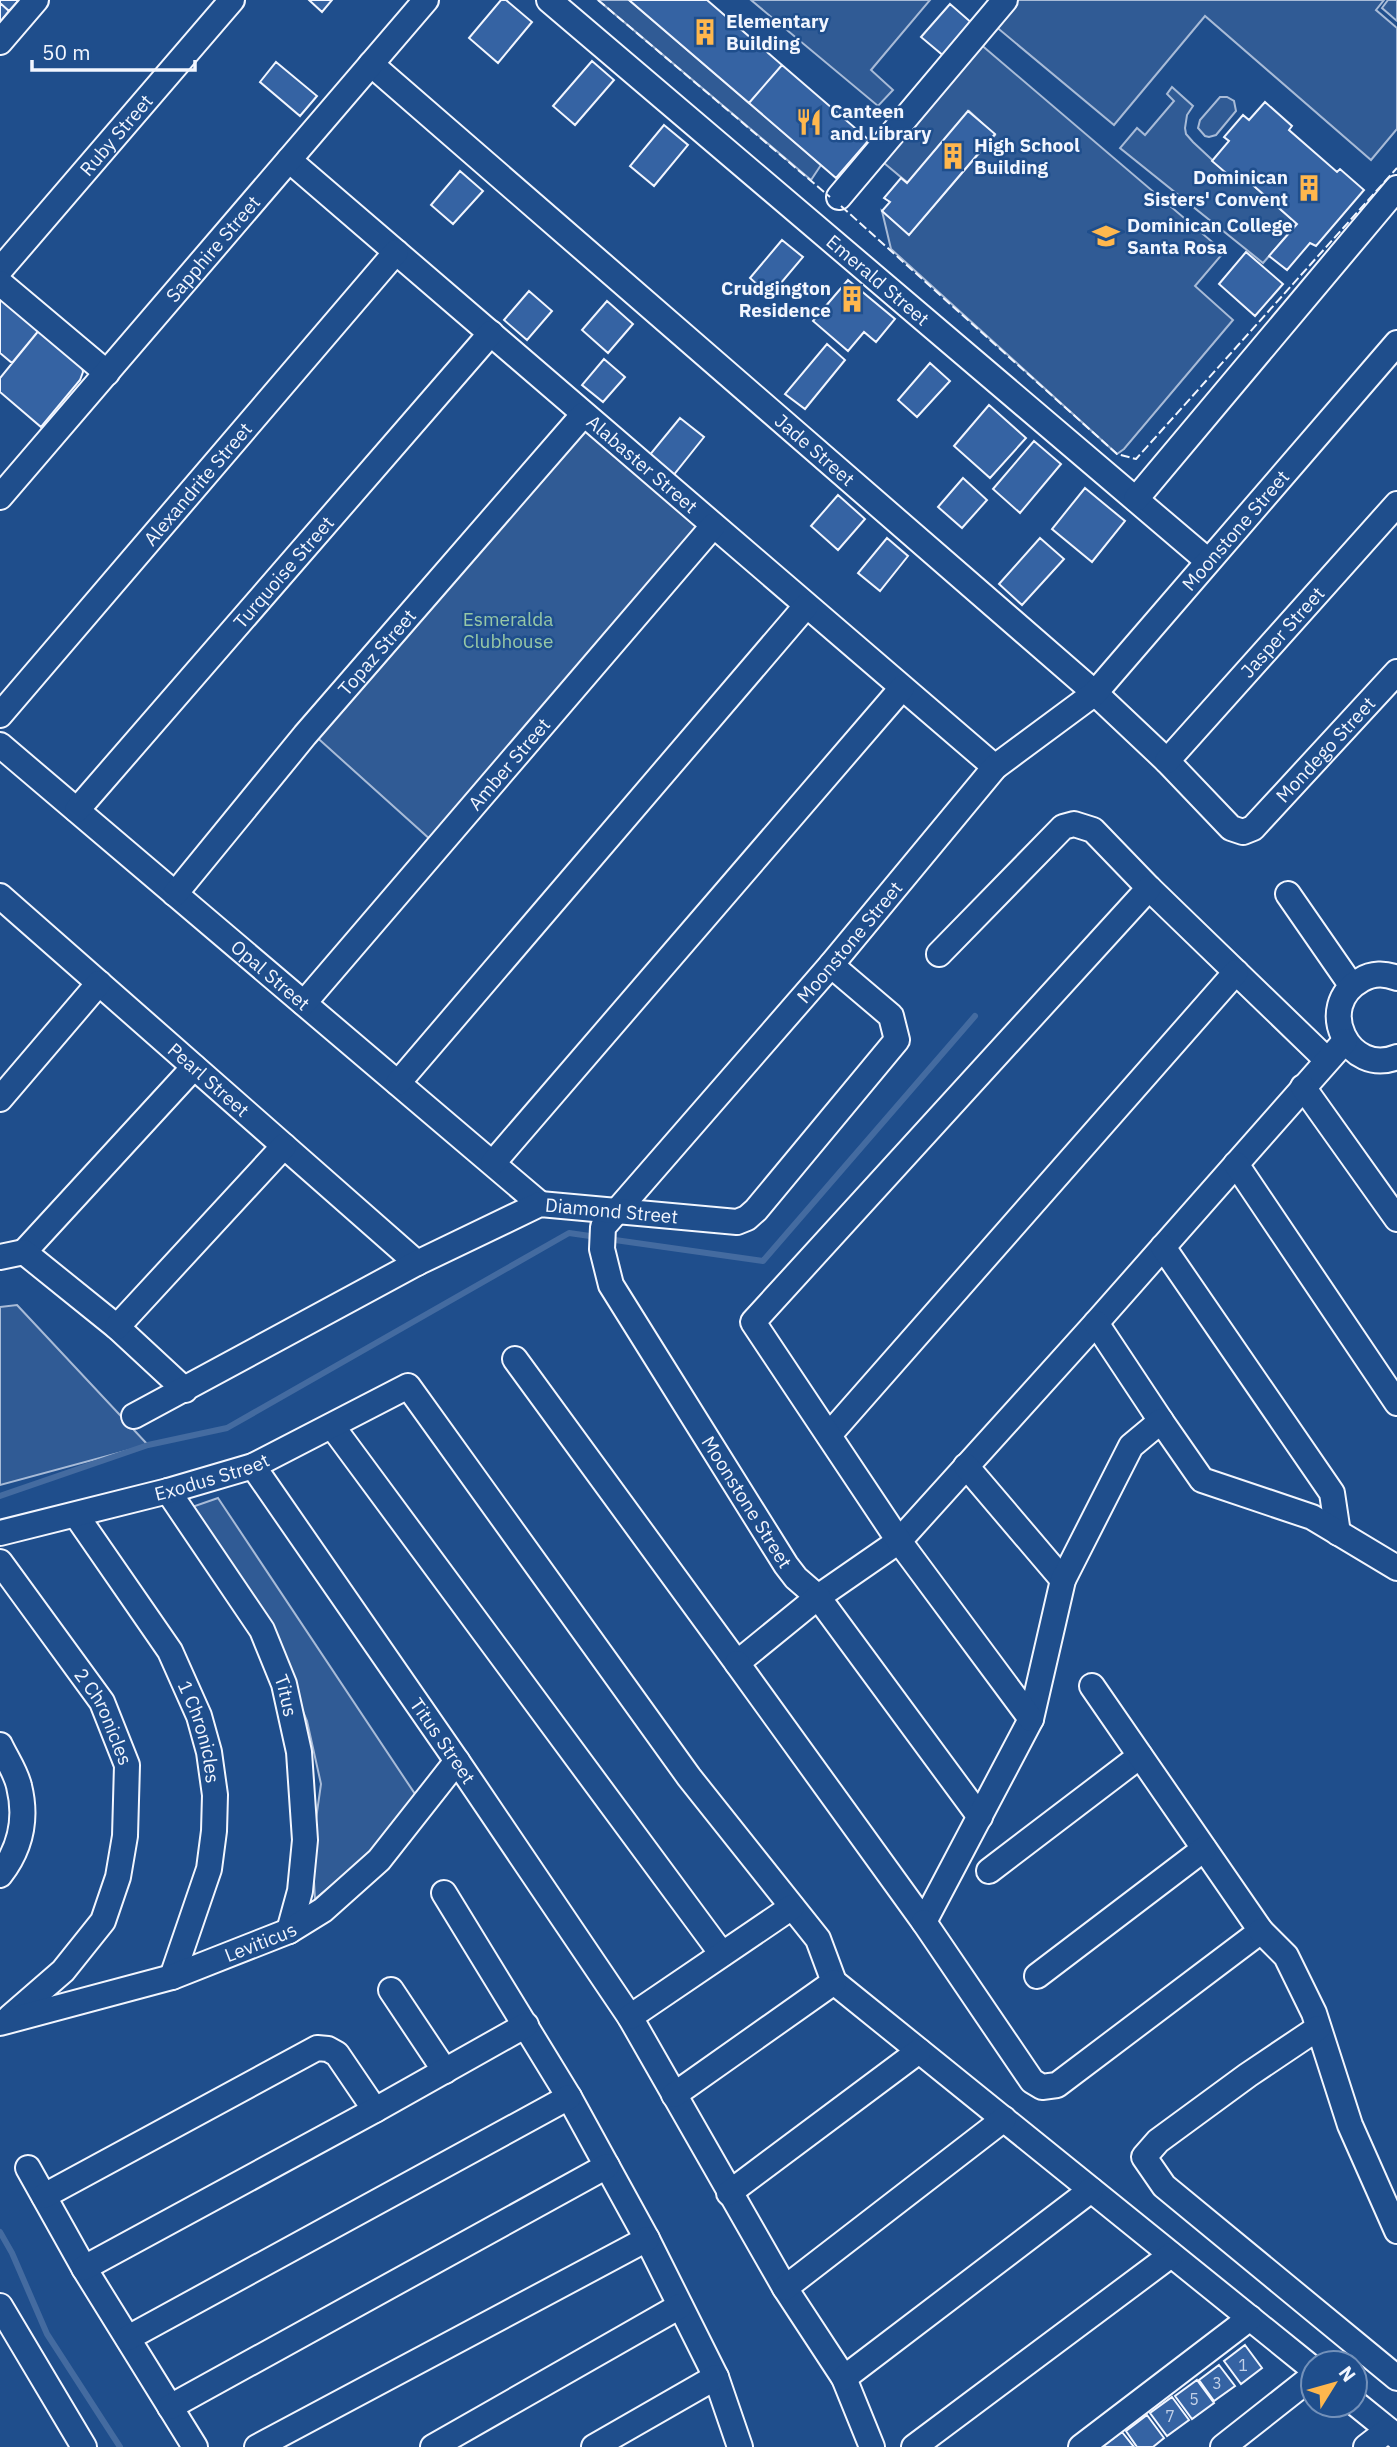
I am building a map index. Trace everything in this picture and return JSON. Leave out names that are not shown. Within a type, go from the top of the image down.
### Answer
[{"type":"street","points":[[0,42],[36,0]]},
{"type":"street","name":"Ruby Street","points":[[0,270],[232,0]]},
{"type":"street","name":"Sapphire Street","points":[[0,498],[426,0]]},
{"type":"street","name":"Emerald Street","points":[[549,0],[1208,561]]},
{"type":"street","points":[[839,197],[1005,0]]},
{"type":"street","name":"Jade Street","points":[[371,64],[1095,693],[1167,761],[1231,828],[1243,832],[1253,828]]},
{"type":"street","name":"Alabaster Street","points":[[289,160],[995,767]]},
{"type":"street","points":[[1136,499],[1397,188]]},
{"type":"street","name":"Alexandrite Street","points":[[0,715],[396,252]]},
{"type":"street","points":[[0,283],[107,373]]},
{"type":"street","name":"Turquoise Street","points":[[77,810],[491,333]]},
{"type":"street","name":"Moonstone Street","points":[[980,1817],[818,1597],[796,1578],[786,1565],[611,1284],[602,1249],[603,1227],[831,965],[995,767],[1095,693],[1397,343]]},
{"type":"street","name":"Topaz Street","points":[[175,894],[305,735],[583,415]]},
{"type":"street","name":"Jasper Street","points":[[1167,761],[1397,504]]},
{"type":"street","name":"Amber Street","points":[[304,1003],[713,526]]},
{"type":"street","points":[[398,1083],[806,606]]},
{"type":"street","name":"Mondego Street","points":[[1253,828],[1397,672]]},
{"type":"street","points":[[493,1163],[902,688]]},
{"type":"street","name":"Opal Street","points":[[0,746],[540,1204]]},
{"type":"street","points":[[939,954],[1063,827],[1074,824],[1093,830],[1149,888],[1327,1060]]},
{"type":"street","points":[[1031,1719],[898,1541],[753,1322],[1149,888]]},
{"type":"street","points":[[1288,894],[1352,985]]},
{"type":"street","name":"Pearl Street","points":[[1,899],[417,1263]]},
{"type":"street","name":"Diamond Street","points":[[134,1416],[417,1263],[540,1204],[737,1222],[747,1218],[897,1040],[891,1016],[831,965]]},
{"type":"street","points":[[829,1435],[1237,972]]},
{"type":"street","points":[[1397,978],[1388,974],[1368,975],[1352,985],[1340,1002],[1338,1022],[1345,1041],[1363,1057],[1387,1061],[1397,1057]]},
{"type":"street","points":[[0,1099],[99,983]]},
{"type":"street","points":[[737,1663],[818,1597],[898,1541],[1096,1323],[1345,1041]]},
{"type":"street","points":[[0,1257],[24,1252],[194,1067]]},
{"type":"street","points":[[1303,1087],[1397,1219]]},
{"type":"street","points":[[117,1326],[284,1146]]},
{"type":"street","points":[[1236,1164],[1397,1403]]},
{"type":"street","points":[[1163,1247],[1332,1493],[1338,1532]]},
{"type":"street","points":[[24,1252],[117,1326],[185,1390]]},
{"type":"street","points":[[1096,1323],[1202,1480],[1312,1517],[1397,1568]]},
{"type":"street","points":[[515,1359],[924,1922],[1032,2081],[1042,2087],[1057,2085],[1261,1931]]},
{"type":"street","name":"Exodus Street","points":[[0,1533],[168,1491],[253,1465],[408,1386],[689,1777],[792,1907]]},
{"type":"street","points":[[924,1922],[1031,1719],[1063,1580],[1131,1446],[1161,1421]]},
{"type":"street","points":[[332,1426],[722,1954]]},
{"type":"street","name":"Titus Street","points":[[253,1465],[630,2017],[785,2288],[844,2378],[872,2447]]},
{"type":"street","points":[[966,1466],[1063,1580]]},
{"type":"street","name":"Titus","points":[[168,1491],[262,1630],[284,1684],[299,1752],[305,1840],[300,1891],[289,1931]]},
{"type":"street","name":"1 Chronicles","points":[[76,1515],[170,1651],[199,1716],[209,1752],[215,1795],[215,1831],[209,1869],[172,1977]]},
{"type":"street","name":"2 Chronicles","points":[[0,1562],[102,1702],[127,1765],[125,1836],[118,1877],[103,1921],[63,1971],[2,2022]]},
{"type":"street","points":[[1092,1686],[1261,1931],[1286,1956],[1314,2013],[1350,2125],[1397,2231]]},
{"type":"street","points":[[0,1745],[19,1784],[23,1826],[9,1864],[0,1875]]},
{"type":"street","points":[[989,1871],[1140,1756]]},
{"type":"street","name":"Leviticus","points":[[2,2022],[172,1977],[289,1931],[323,1910],[379,1860],[457,1761]]},
{"type":"street","points":[[1037,1976],[1204,1849]]},
{"type":"street","points":[[444,1893],[569,2097],[647,2239],[716,2377],[740,2447]]},
{"type":"street","points":[[630,2017],[792,1907],[818,1940],[834,1982],[1299,2358]]},
{"type":"street","points":[[674,2095],[834,1982]]},
{"type":"street","points":[[391,1990],[444,2071]]},
{"type":"street","points":[[84,2268],[526,2025]]},
{"type":"street","points":[[1318,2028],[1248,2075],[1170,2133],[1144,2157],[1164,2186],[1397,2378]]},
{"type":"street","points":[[44,2196],[317,2048],[328,2049],[337,2054],[375,2110]]},
{"type":"street","points":[[729,2193],[919,2051]]},
{"type":"street","points":[[128,2338],[569,2097]]},
{"type":"street","points":[[785,2288],[1004,2119]]},
{"type":"street","points":[[170,2407],[607,2166]]},
{"type":"street","points":[[28,2168],[84,2268],[195,2447]]},
{"type":"street","points":[[844,2378],[1091,2190]]},
{"type":"street","points":[[257,2447],[647,2239]]},
{"type":"street","points":[[914,2447],[1171,2255]]},
{"type":"street","points":[[0,2306],[84,2447]]},
{"type":"street","points":[[433,2447],[680,2306]]},
{"type":"street","points":[[1081,2447],[1250,2318]]},
{"type":"street","points":[[594,2447],[716,2377]]},
{"type":"street","points":[[1223,2447],[1299,2387]]},
{"type":"street","points":[[1366,2447],[1393,2434],[1369,2414]]},
{"type":"shaded area","points":[[598,0],[629,0],[821,165],[811,180]]},
{"type":"shaded area","points":[[751,0],[930,0],[871,70],[893,90],[878,106]]},
{"type":"shaded area","points":[[1005,0],[1384,0],[1376,10],[1397,28],[1397,129],[1371,160],[1205,16],[1114,125],[988,20]]},
{"type":"shaded area","points":[[1388,0],[1397,0],[1397,21],[1382,8]]},
{"type":"shaded area","points":[[972,37],[1224,252],[1195,286],[1233,320],[1117,454],[891,249],[882,211],[909,234],[995,135],[969,111],[908,183],[872,153]]},
{"type":"shaded area","points":[[1172,87],[1193,106],[1187,115],[1185,128],[1186,134],[1193,142],[1239,185],[1246,179],[1297,224],[1263,263],[1120,148],[1137,128],[1145,135],[1174,101],[1167,94]]},
{"type":"shaded area","points":[[1220,97],[1234,101],[1236,111],[1216,135],[1205,136],[1198,128],[1200,120]]},
{"type":"shaded area","name":"Esmeralda Clubhouse","points":[[580,425],[704,527],[432,841],[312,733]]},
{"type":"shaded area","points":[[17,1305],[148,1445],[0,1485],[0,1307]]},
{"type":"shaded area","points":[[218,1498],[417,1797],[367,1856],[315,1899],[312,1847],[321,1784],[307,1721],[268,1627],[192,1507]]},
{"type":"building","points":[[0,0],[19,0],[9,11]]},
{"type":"building","points":[[309,0],[332,0],[322,12]]},
{"type":"building","points":[[501,0],[506,0],[532,22],[498,63],[469,38]]},
{"type":"building","name":"Elementary Building","points":[[629,0],[707,0],[782,65],[749,103]]},
{"type":"building","points":[[0,3],[9,11],[0,22]]},
{"type":"building","points":[[950,4],[973,24],[945,57],[921,37]]},
{"type":"building","points":[[592,61],[614,80],[575,125],[553,106]]},
{"type":"building","points":[[276,62],[317,96],[300,116],[260,82]]},
{"type":"building","name":"Canteen and Library","points":[[782,65],[869,140],[836,178],[749,103]]},
{"type":"building","name":"Dominican Sisters' Convent","points":[[1265,102],[1292,126],[1289,130],[1337,172],[1340,169],[1364,190],[1316,246],[1310,243],[1287,270],[1269,256],[1297,224],[1246,179],[1240,185],[1212,161],[1229,141],[1224,137],[1243,115],[1249,120]]},
{"type":"building","name":"High School Building","points":[[968,111],[995,134],[909,235],[882,211],[890,202],[884,198],[901,178],[907,183]]},
{"type":"building","points":[[664,125],[688,145],[654,186],[630,166]]},
{"type":"building","points":[[460,171],[483,191],[453,224],[431,205]]},
{"type":"building","points":[[782,240],[803,257],[770,296],[750,278]]},
{"type":"building","points":[[1246,252],[1283,284],[1255,316],[1219,284]]},
{"type":"building","name":"Crudgington Residence","points":[[848,280],[895,319],[876,342],[864,332],[848,351],[813,321]]},
{"type":"building","points":[[529,291],[552,311],[527,340],[504,320]]},
{"type":"building","points":[[0,295],[40,329],[12,363],[0,353]]},
{"type":"building","points":[[607,301],[633,324],[608,353],[582,330]]},
{"type":"building","points":[[40,329],[82,366],[83,372],[80,380],[41,427],[0,392],[0,378]]},
{"type":"building","points":[[827,344],[845,360],[805,409],[785,394]]},
{"type":"building","points":[[604,359],[625,377],[603,402],[582,385]]},
{"type":"building","points":[[930,363],[950,381],[917,417],[898,400]]},
{"type":"building","points":[[989,405],[1026,438],[990,478],[954,446]]},
{"type":"building","points":[[680,418],[704,437],[672,477],[648,457]]},
{"type":"building","points":[[1034,441],[1061,464],[1020,513],[993,489]]},
{"type":"building","points":[[963,478],[987,500],[962,528],[938,507]]},
{"type":"building","points":[[1085,488],[1125,521],[1092,562],[1052,529]]},
{"type":"building","points":[[838,495],[865,519],[838,550],[811,526]]},
{"type":"building","points":[[887,538],[908,556],[880,591],[858,573]]},
{"type":"building","points":[[1040,538],[1064,559],[1022,605],[999,584]]},
{"type":"building","points":[[1245,2345],[1262,2368],[1241,2384],[1224,2361]]},
{"type":"building","points":[[1219,2365],[1235,2386],[1214,2401],[1199,2380]]},
{"type":"building","points":[[1197,2380],[1214,2403],[1192,2419],[1175,2396]]},
{"type":"building","points":[[1172,2397],[1189,2420],[1167,2436],[1150,2413]]},
{"type":"building","points":[[1147,2415],[1164,2438],[1153,2447],[1137,2447],[1126,2431]]},
{"type":"building","points":[[1122,2432],[1134,2447],[1101,2447]]},
{"type":"waterway","points":[[608,1239],[763,1261],[975,1016]]},
{"type":"waterway","points":[[0,1496],[148,1445],[227,1428],[569,1233],[597,1237]]},
{"type":"waterway","points":[[0,2232],[12,2253],[47,2334],[120,2447]]},
{"type":"fence","points":[[598,0],[830,197]]},
{"type":"fence","points":[[841,206],[1117,454],[1136,459],[1397,168]]},
{"type":"place","name":"Elementary Building","points":[[705,32]]},
{"type":"place","name":"Canteen and Library","points":[[809,122]]},
{"type":"place","name":"High School Building","points":[[953,156]]},
{"type":"place","name":"Dominican Sisters' Convent","points":[[1309,188]]},
{"type":"place","name":"Dominican College Santa Rosa","points":[[1106,236]]},
{"type":"place","name":"Crudgington Residence","points":[[852,299]]}]
